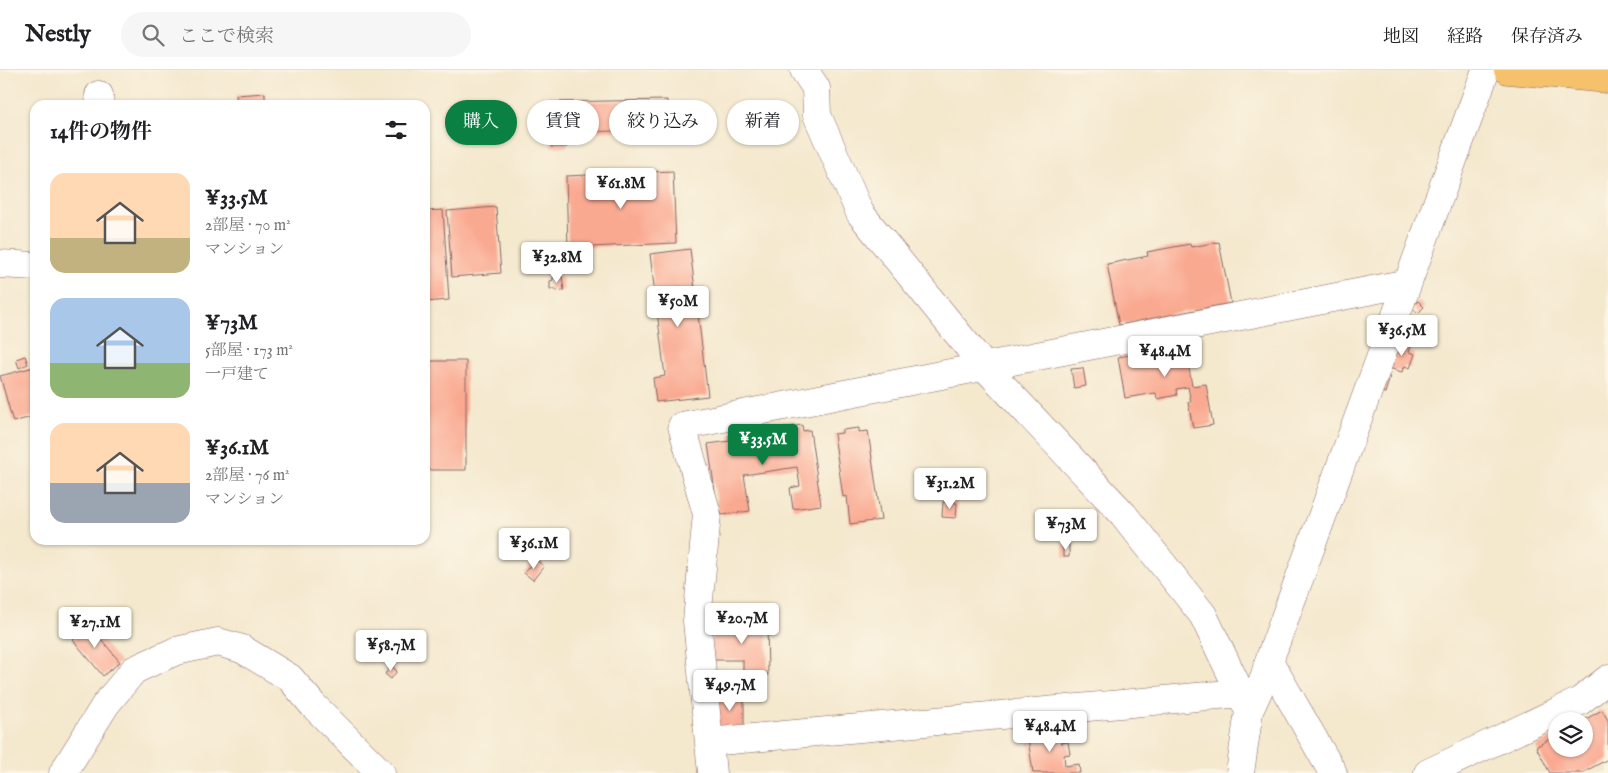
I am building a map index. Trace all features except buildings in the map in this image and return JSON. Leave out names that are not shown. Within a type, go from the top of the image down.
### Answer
[{"type":"highway","points":[[1508,70],[1608,78]]},
{"type":"street","points":[[804,70],[816,88],[817,115],[860,213],[984,366],[1123,514],[1203,615],[1244,702],[1240,773]]},
{"type":"street","points":[[709,742],[1244,702],[1264,678],[1486,70]]},
{"type":"street","points":[[0,264],[30,266]]},
{"type":"street","points":[[712,773],[697,621],[707,514],[682,426],[1408,283]]},
{"type":"street","points":[[63,773],[106,704],[134,670],[176,651],[218,642],[242,649],[290,678],[313,705],[381,773]]},
{"type":"street","points":[[1269,661],[1333,773]]},
{"type":"street","points":[[1428,773],[1580,701],[1608,679]]}]
